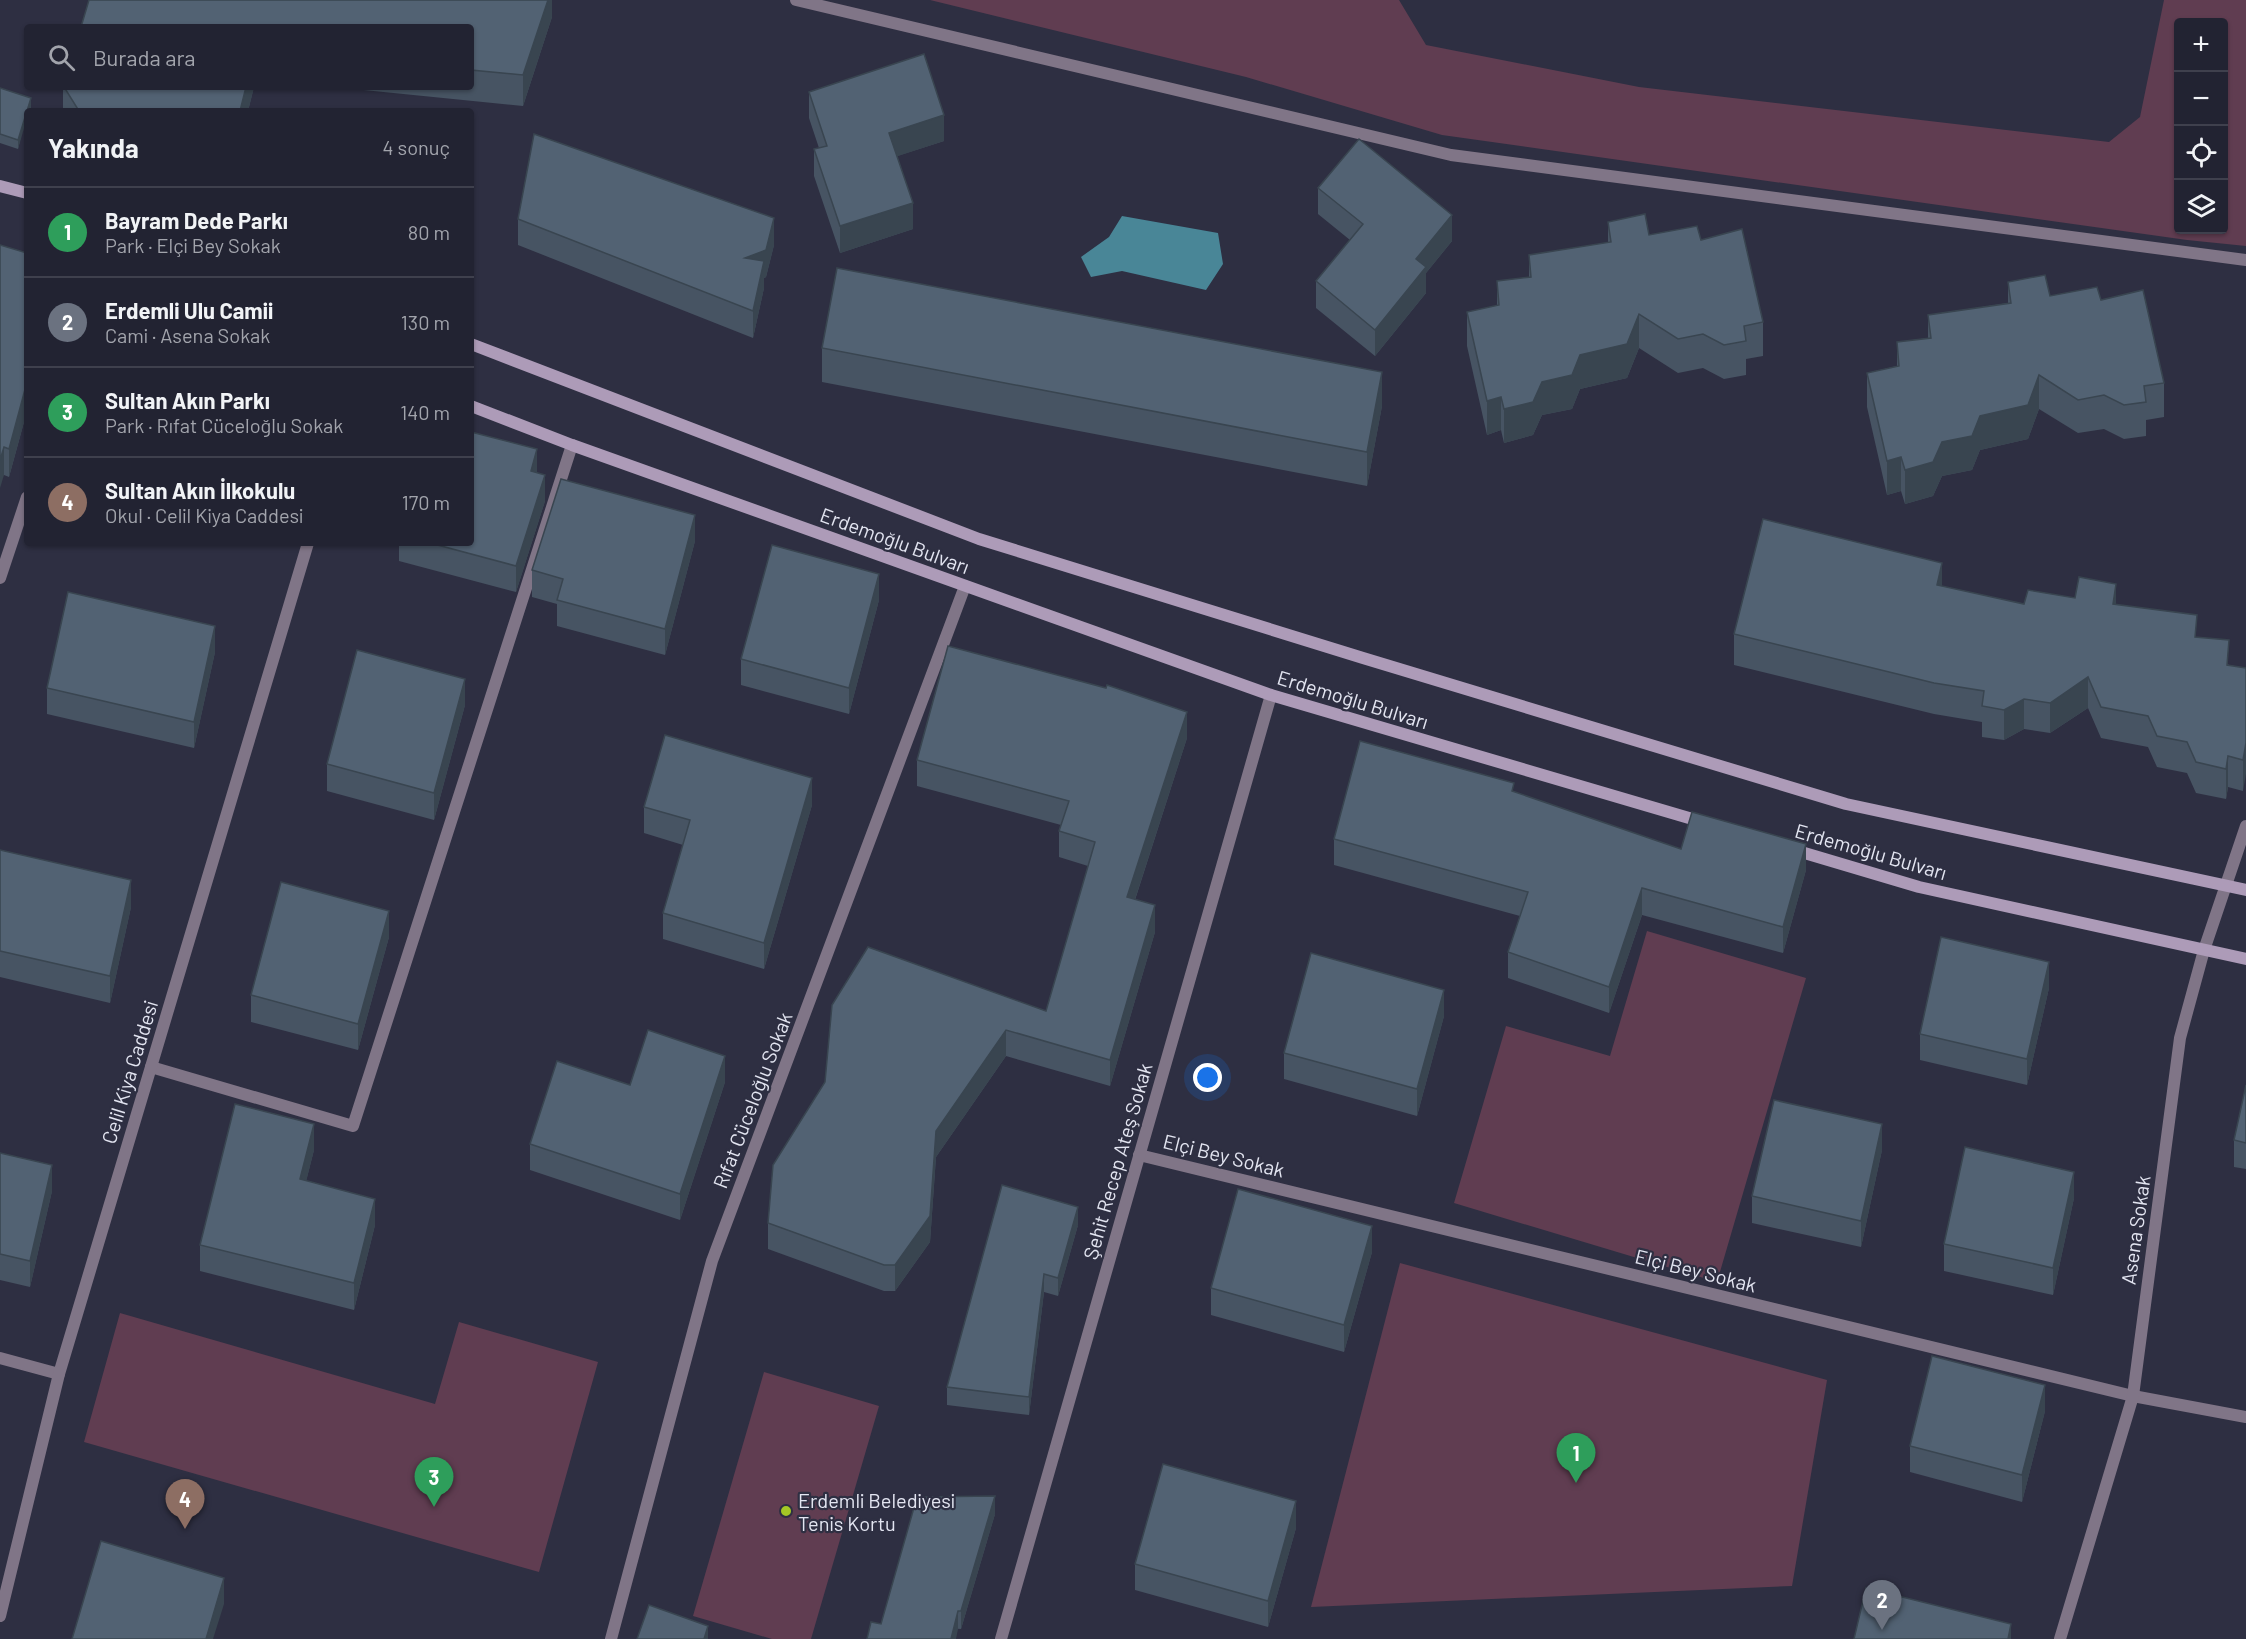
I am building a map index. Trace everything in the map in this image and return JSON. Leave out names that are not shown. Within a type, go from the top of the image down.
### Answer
[{"type":"main road","points":[[0,186],[24,192]]},
{"type":"main road","name":"Erdemoğlu Bulvarı","points":[[474,345],[979,539],[1340,651],[1846,804],[2246,890]]},
{"type":"main road","name":"Erdemoğlu Bulvarı","points":[[474,407],[572,445],[1271,695],[1715,826]]},
{"type":"main road","name":"Erdemoğlu Bulvarı","points":[[1783,846],[1919,887],[2246,959]]},
{"type":"street","points":[[796,0],[1451,155],[2246,260]]},
{"type":"street","points":[[151,1067],[354,1126],[572,445]]},
{"type":"street","points":[[0,578],[24,506]]},
{"type":"street","name":"Celil Kiya Caddesi","points":[[0,1616],[59,1374],[307,546]]},
{"type":"street","name":"Rıfat Cüceloğlu Sokak","points":[[611,1639],[712,1261],[965,586]]},
{"type":"street","name":"Şehit Recep Ateş Sokak","points":[[1000,1639],[1271,695]]},
{"type":"street","name":"Asena Sokak","points":[[2060,1639],[2133,1396],[2180,1038],[2204,950],[2228,886],[2246,826]]},
{"type":"street","name":"Elçi Bey Sokak","points":[[1139,1155],[2133,1396],[2246,1417]]},
{"type":"street","points":[[0,1358],[59,1374]]},
{"type":"shaded area","points":[[930,0],[1399,0],[1426,45],[1639,87],[2109,142],[2140,117],[2164,0],[2246,0],[2246,246],[2187,240],[1442,135],[1246,77]]},
{"type":"shaded area","points":[[1647,931],[1806,978],[1717,1282],[1454,1203],[1506,1026],[1610,1056]]},
{"type":"shaded area","points":[[1400,1263],[1827,1380],[1792,1586],[1311,1607]]},
{"type":"shaded area","points":[[120,1313],[435,1404],[459,1322],[598,1362],[539,1572],[84,1442]]},
{"type":"shaded area","name":"Erdemli Belediyesi Tenis Kortu","points":[[764,1372],[879,1406],[811,1639],[772,1639],[693,1616]]},
{"type":"water","points":[[1122,216],[1218,233],[1223,264],[1206,290],[1122,271],[1091,277],[1081,257],[1109,237]]},
{"type":"building","points":[[89,0],[548,0],[523,75],[474,70],[474,24],[82,24]]},
{"type":"building","points":[[924,54],[944,115],[889,133],[913,203],[840,226],[814,149],[827,146],[809,92]]},
{"type":"building","points":[[0,88],[31,98],[28,108],[24,108],[24,121],[18,140],[0,134]]},
{"type":"building","points":[[66,90],[245,90],[241,108],[77,108]]},
{"type":"building","points":[[534,134],[774,218],[766,250],[745,258],[764,261],[753,311],[518,219]]},
{"type":"building","points":[[1359,139],[1452,215],[1416,259],[1426,267],[1375,330],[1316,281],[1363,224],[1318,188]]},
{"type":"building","points":[[1645,214],[1649,235],[1697,226],[1701,240],[1742,229],[1763,322],[1744,326],[1746,341],[1724,345],[1703,334],[1678,339],[1639,314],[1627,344],[1580,355],[1572,375],[1542,382],[1533,402],[1504,409],[1501,397],[1487,401],[1467,312],[1499,305],[1497,281],[1531,277],[1529,255],[1611,242],[1608,222]]},
{"type":"building","points":[[0,245],[24,252],[24,393],[9,449],[4,447],[0,460]]},
{"type":"building","points":[[837,268],[1382,372],[1367,452],[822,348]]},
{"type":"building","points":[[2045,275],[2050,296],[2097,287],[2101,300],[2143,290],[2164,383],[2144,386],[2146,402],[2124,405],[2104,395],[2078,400],[2039,375],[2028,405],[1980,416],[1972,436],[1942,442],[1933,462],[1905,470],[1901,457],[1887,461],[1867,373],[1899,366],[1897,342],[1931,338],[1928,315],[2011,303],[2008,282]]},
{"type":"building","points":[[474,433],[537,449],[531,471],[545,475],[516,566],[441,546],[474,546]]},
{"type":"building","points":[[561,479],[695,515],[665,629],[557,600],[563,579],[532,570]]},
{"type":"building","points":[[1763,519],[1942,563],[1937,585],[2024,604],[2028,590],[2075,598],[2079,577],[2116,584],[2113,604],[2197,615],[2195,637],[2229,640],[2227,665],[2246,668],[2246,743],[2243,760],[2228,756],[2226,769],[2196,762],[2187,742],[2157,736],[2148,716],[2101,707],[2088,677],[2050,703],[2024,699],[2004,710],[1982,706],[1984,691],[1934,683],[1734,634]]},
{"type":"building","points":[[772,545],[879,574],[849,688],[741,659]]},
{"type":"building","points":[[68,592],[215,626],[194,722],[47,688]]},
{"type":"building","points":[[948,646],[1106,688],[1107,685],[1187,712],[1127,897],[1155,905],[1110,1060],[1006,1030],[936,1131],[930,1216],[895,1265],[884,1265],[768,1223],[773,1165],[825,1082],[832,1005],[868,947],[1046,1011],[1095,842],[1059,831],[1069,801],[917,760]]},
{"type":"building","points":[[357,650],[465,679],[434,793],[327,764]]},
{"type":"building","points":[[665,735],[812,778],[764,943],[663,913],[690,820],[644,807]]},
{"type":"building","points":[[1360,741],[1514,783],[1512,791],[1681,849],[1692,812],[1806,844],[1783,927],[1642,888],[1609,987],[1508,952],[1528,892],[1334,839]]},
{"type":"building","points":[[0,850],[131,880],[110,976],[0,951]]},
{"type":"building","points":[[281,882],[389,911],[358,1024],[251,995]]},
{"type":"building","points":[[1941,937],[2049,962],[2027,1059],[1920,1034]]},
{"type":"building","points":[[1311,953],[1444,990],[1417,1089],[1284,1053]]},
{"type":"building","points":[[648,1030],[725,1056],[680,1194],[530,1144],[557,1061],[630,1085]]},
{"type":"building","points":[[2246,1085],[2246,1143],[2234,1140]]},
{"type":"building","points":[[1774,1100],[1882,1124],[1861,1221],[1752,1196]]},
{"type":"building","points":[[235,1104],[314,1124],[300,1179],[375,1199],[354,1283],[200,1245]]},
{"type":"building","points":[[1965,1147],[2074,1172],[2053,1268],[1944,1244]]},
{"type":"building","points":[[0,1153],[52,1165],[30,1261],[0,1254]]},
{"type":"building","points":[[1002,1185],[1078,1207],[1058,1278],[1044,1274],[1029,1397],[947,1387]]},
{"type":"building","points":[[1238,1189],[1372,1226],[1344,1325],[1211,1288]]},
{"type":"building","points":[[1932,1356],[2045,1385],[2022,1475],[1910,1446]]},
{"type":"building","points":[[1163,1464],[1296,1501],[1268,1601],[1135,1564]]},
{"type":"building","points":[[995,1496],[951,1639],[867,1639],[871,1622],[881,1624],[917,1497]]},
{"type":"building","points":[[101,1541],[224,1578],[206,1639],[72,1639]]},
{"type":"building","points":[[1866,1588],[2011,1624],[2008,1639],[1854,1639]]},
{"type":"building","points":[[649,1605],[708,1626],[704,1639],[637,1639]]},
{"type":"place","name":"Bayram Dede Parkı","points":[[1576,1483]]},
{"type":"place","name":"Sultan Akın Parkı","points":[[434,1507]]},
{"type":"place","name":"Erdemli Belediyesi Tenis Kortu","points":[[786,1511]]},
{"type":"place","name":"Sultan Akın İlkokulu","points":[[185,1529]]},
{"type":"place","name":"Erdemli Ulu Camii","points":[[1882,1630]]}]
